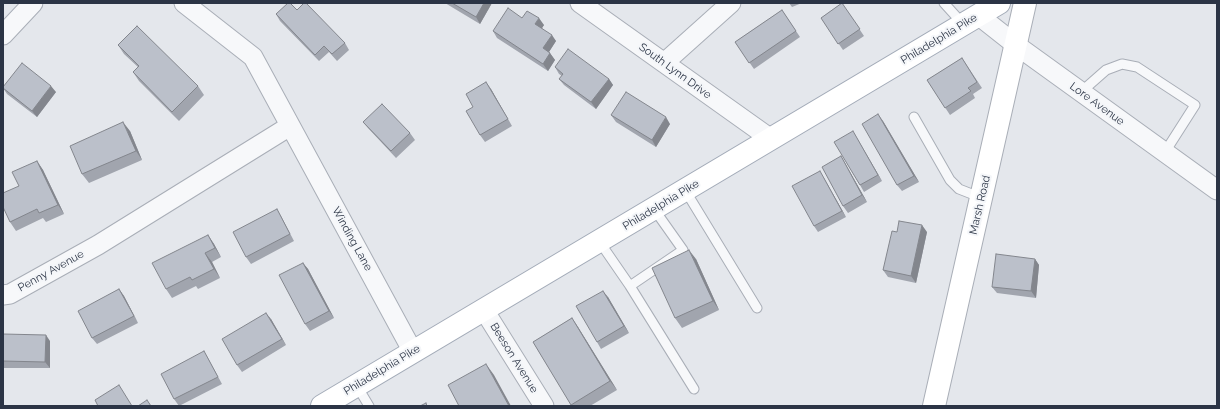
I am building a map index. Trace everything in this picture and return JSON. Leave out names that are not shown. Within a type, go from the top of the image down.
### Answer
[{"type":"main road","name":"Philadelphia Pike","points":[[322,406],[999,3]]},
{"type":"main road","name":"Marsh Road","points":[[934,406],[982,198],[1024,3]]},
{"type":"street","points":[[3,35],[34,3]]},
{"type":"street","name":"Winding Lane","points":[[184,3],[253,57],[414,352]]},
{"type":"street","name":"South Lynn Drive","points":[[580,3],[771,139]]},
{"type":"street","points":[[664,63],[730,3]]},
{"type":"street","name":"Lore Avenue","points":[[971,20],[1016,45],[1217,190]]},
{"type":"street","name":"Penny Avenue","points":[[3,295],[10,294],[98,245],[290,126]]},
{"type":"street","name":"Beeson Avenue","points":[[484,310],[544,406]]},
{"type":"lane","points":[[944,3],[971,20]]},
{"type":"lane","points":[[1082,92],[1106,70],[1122,64],[1136,67],[1195,105],[1165,152]]},
{"type":"lane","points":[[914,117],[950,180],[959,189],[982,198]]},
{"type":"lane","points":[[685,190],[757,308]]},
{"type":"lane","points":[[630,286],[683,250],[654,209]]},
{"type":"lane","points":[[599,241],[630,286],[694,389]]},
{"type":"lane","points":[[357,386],[369,406]]},
{"type":"building","points":[[288,3],[290,3],[297,10],[304,3],[306,3],[345,43],[332,54],[324,46],[315,55],[276,14]]},
{"type":"building","points":[[452,3],[484,3],[476,17]]},
{"type":"building","points":[[842,3],[860,29],[838,44],[821,18]]},
{"type":"building","points":[[508,8],[522,18],[527,11],[539,18],[535,24],[552,35],[543,48],[550,53],[543,64],[493,31]]},
{"type":"building","points":[[782,10],[796,31],[749,63],[735,42]]},
{"type":"building","points":[[137,26],[198,86],[172,112],[133,72],[139,66],[118,45]]},
{"type":"building","points":[[568,49],[609,79],[591,102],[559,79],[563,74],[555,67]]},
{"type":"building","points":[[962,58],[977,82],[968,88],[971,91],[945,108],[927,80]]},
{"type":"building","points":[[22,63],[51,86],[32,111],[3,88]]},
{"type":"building","points":[[486,82],[508,119],[480,135],[466,111],[473,107],[466,94]]},
{"type":"building","points":[[626,92],[666,117],[652,140],[611,115]]},
{"type":"building","points":[[382,104],[410,133],[391,151],[363,122]]},
{"type":"building","points":[[878,114],[914,176],[897,185],[862,124]]},
{"type":"building","points":[[123,122],[136,151],[82,174],[70,146]]},
{"type":"building","points":[[853,131],[878,175],[860,185],[834,142]]},
{"type":"building","points":[[841,156],[862,195],[843,206],[822,167]]},
{"type":"building","points":[[37,161],[58,205],[39,213],[37,209],[10,222],[3,207],[3,193],[19,186],[12,172]]},
{"type":"building","points":[[820,171],[842,211],[814,226],[792,186]]},
{"type":"building","points":[[277,209],[290,234],[246,257],[233,232]]},
{"type":"building","points":[[899,221],[922,225],[911,276],[883,270],[892,231],[897,232]]},
{"type":"building","points":[[208,235],[215,248],[205,253],[214,269],[192,280],[190,277],[166,289],[152,263]]},
{"type":"building","points":[[689,250],[713,301],[675,318],[652,268]]},
{"type":"building","points":[[996,254],[1035,259],[1031,291],[992,287]]},
{"type":"building","points":[[303,263],[329,311],[305,324],[279,275]]},
{"type":"building","points":[[119,289],[134,316],[92,338],[78,311]]},
{"type":"building","points":[[603,291],[624,326],[597,342],[576,306]]},
{"type":"building","points":[[266,313],[282,339],[237,365],[222,339]]},
{"type":"building","points":[[572,318],[610,381],[571,405],[533,342]]},
{"type":"building","points":[[3,334],[46,335],[45,362],[3,361]]},
{"type":"building","points":[[204,351],[218,377],[174,399],[161,374]]},
{"type":"building","points":[[486,364],[509,406],[459,406],[448,385]]},
{"type":"building","points":[[119,385],[132,406],[98,406],[95,400]]},
{"type":"building","points":[[147,400],[151,406],[138,406]]},
{"type":"building","points":[[426,403],[427,406],[420,406]]}]
